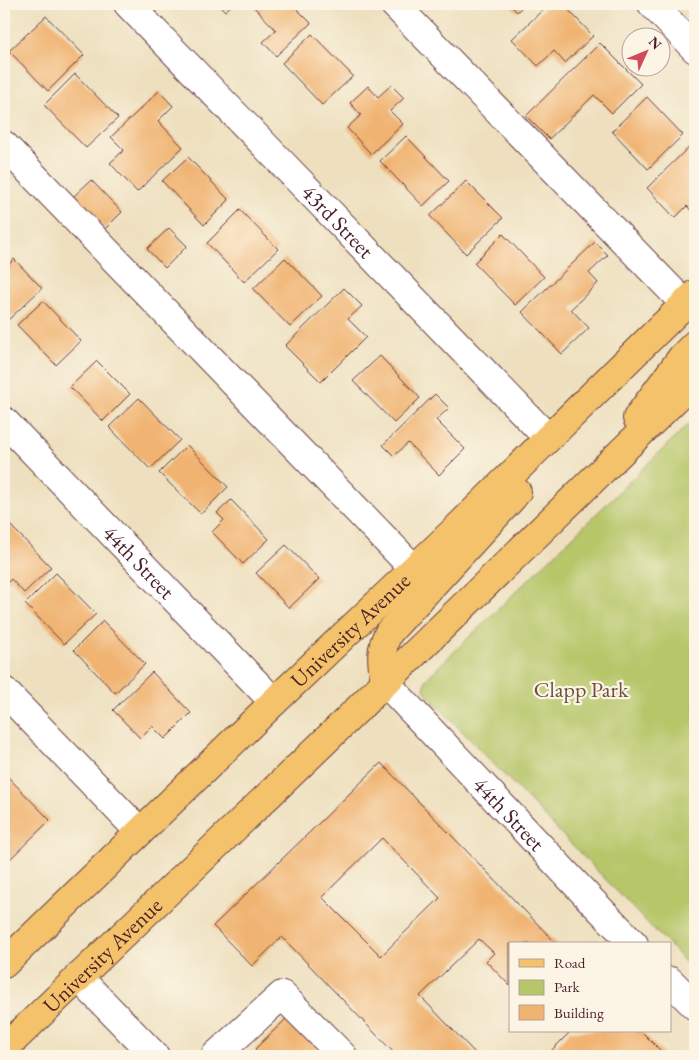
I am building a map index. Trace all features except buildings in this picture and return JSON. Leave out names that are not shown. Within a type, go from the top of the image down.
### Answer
[{"type":"main road","name":"University Avenue","points":[[4,964],[414,569],[690,299]]},
{"type":"main road","points":[[590,481],[682,357],[695,344]]},
{"type":"main road","name":"University Avenue","points":[[4,1049],[386,682],[695,380]]},
{"type":"main road","points":[[386,682],[382,656],[385,640],[390,632],[514,497],[534,467],[548,438]]},
{"type":"street","name":"43rd Street","points":[[128,4],[548,438]]},
{"type":"street","points":[[394,4],[690,299]]},
{"type":"street","points":[[652,4],[695,49]]},
{"type":"street","points":[[4,145],[414,569]]},
{"type":"street","name":"44th Street","points":[[4,422],[274,702]]},
{"type":"street","name":"44th Street","points":[[386,682],[632,942]]},
{"type":"street","points":[[4,691],[140,832]]},
{"type":"street","points":[[78,977],[155,1056]]},
{"type":"street","points":[[672,982],[695,1006]]},
{"type":"street","points":[[215,1056],[282,995],[343,1056]]},
{"type":"green space","name":"Clapp Park","points":[[695,418],[695,972],[672,948],[672,942],[666,942],[428,696],[424,689],[426,679]]}]
